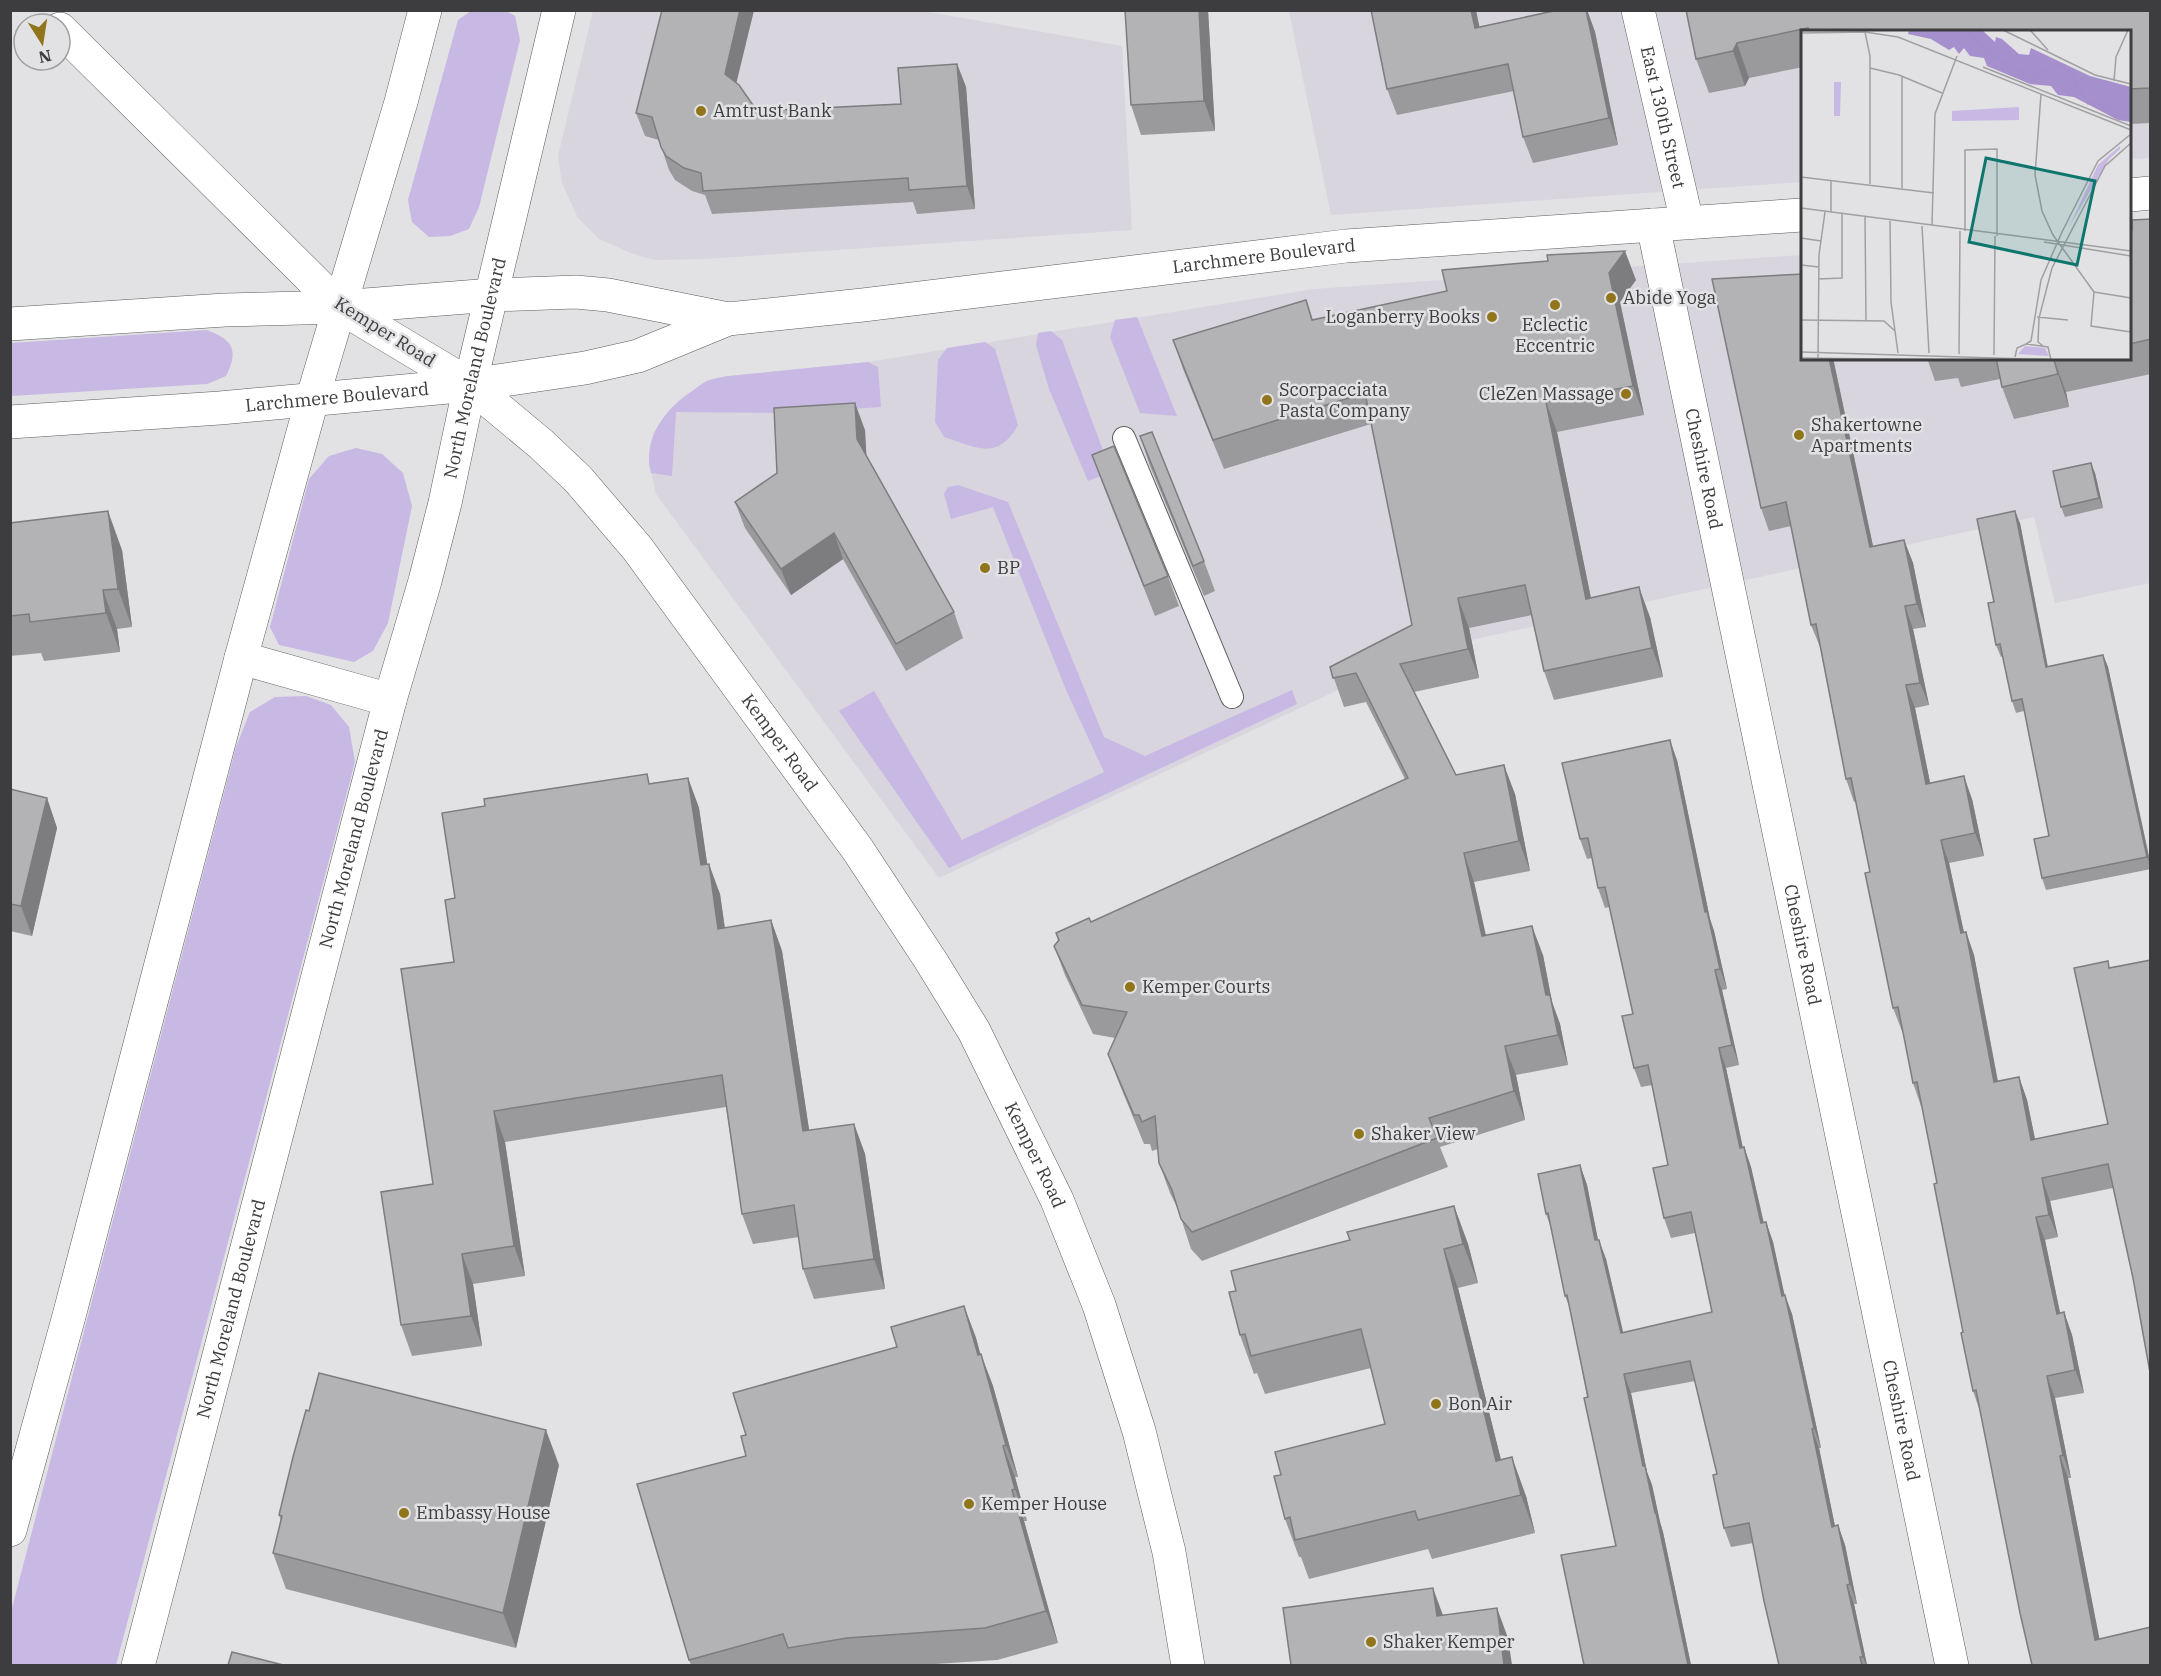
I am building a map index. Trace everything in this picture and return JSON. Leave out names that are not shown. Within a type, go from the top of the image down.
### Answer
[{"type":"main road","points":[[10,1530],[78,1282],[241,658],[312,400],[401,102],[424,10]]},
{"type":"main road","name":"North Moreland Boulevard","points":[[138,1665],[390,700],[431,559],[559,10]]},
{"type":"main road","name":"East 130th Street","points":[[1638,10],[1687,222]]},
{"type":"main road","name":"Kemper Road","points":[[72,41],[340,307],[470,385],[578,479],[637,549],[890,896],[974,1031],[1057,1200],[1099,1305],[1138,1431],[1158,1508],[1188,1665]]},
{"type":"main road","points":[[2131,195],[2151,193]]},
{"type":"main road","name":"Larchmere Boulevard","points":[[10,422],[220,408],[470,385],[585,368],[638,356],[729,319],[874,304],[1346,246],[1801,215]]},
{"type":"main road","name":"Cheshire Road","points":[[1653,225],[1952,1665]]},
{"type":"main road","name":"Larchmere Boulevard","points":[[10,324],[225,310],[340,307],[492,294],[576,292],[608,295],[729,319]]},
{"type":"main road","points":[[241,658],[390,700]]},
{"type":"lane","points":[[1124,438],[1232,697]]},
{"type":"shaded area","points":[[471,11],[506,11],[515,16],[520,40],[479,207],[469,229],[450,236],[429,237],[412,222],[408,200],[458,20]]},
{"type":"shaded area","points":[[593,11],[923,11],[1122,46],[1132,230],[704,259],[654,260],[631,253],[599,239],[578,218],[562,183],[558,156]]},
{"type":"shaded area","points":[[1289,11],[2150,11],[2150,158],[2131,159],[2131,30],[1801,30],[1801,182],[1331,215]]},
{"type":"shaded area","points":[[2150,232],[2150,583],[2055,603],[2034,517],[1421,651],[939,878],[656,494],[649,463],[653,433],[669,410],[685,395],[708,380],[868,362],[1314,289],[1801,255],[1801,360],[2131,360]]},
{"type":"shaded area","points":[[1137,317],[1177,416],[1140,413],[1110,337],[1115,320]]},
{"type":"shaded area","points":[[207,330],[228,342],[233,353],[226,376],[207,384],[11,396],[11,343]]},
{"type":"shaded area","points":[[1051,331],[1062,340],[1111,472],[1088,481],[1049,389],[1036,345],[1038,333]]},
{"type":"shaded area","points":[[985,342],[995,349],[1018,425],[1002,444],[985,449],[944,437],[935,422],[938,360],[947,348]]},
{"type":"shaded area","points":[[868,362],[878,367],[881,407],[791,413],[676,412],[672,476],[651,473],[650,448],[659,425],[674,406],[706,382],[729,376]]},
{"type":"shaded area","points":[[356,448],[382,454],[403,473],[412,506],[388,623],[373,651],[354,662],[279,645],[270,627],[309,479],[329,456]]},
{"type":"shaded area","points":[[958,485],[1008,502],[1104,737],[1145,756],[1292,690],[1297,704],[949,868],[839,711],[874,691],[962,840],[1104,772],[1066,690],[993,507],[951,519],[944,494],[948,487]]},
{"type":"shaded area","points":[[306,696],[331,705],[349,727],[355,762],[116,1665],[11,1665],[11,1612],[236,747],[250,712],[275,697]]},
{"type":"building","name":"Amtrust Bank","points":[[662,10],[740,10],[725,74],[739,85],[757,111],[901,104],[898,68],[957,64],[967,186],[909,190],[908,178],[703,191],[701,173],[684,168],[666,156],[652,117],[636,113]]},
{"type":"building","points":[[1125,10],[1199,10],[1204,101],[1131,105]]},
{"type":"building","points":[[1371,10],[1471,10],[1475,28],[1558,10],[1586,10],[1609,118],[1523,137],[1508,64],[1387,89]]},
{"type":"building","points":[[1686,10],[2151,10],[2151,88],[2131,89],[2131,30],[1808,30],[1808,28],[1737,43],[1733,51],[1696,59]]},
{"type":"building","points":[[2151,219],[2151,339],[2131,344],[2131,230],[2132,220]]},
{"type":"building","points":[[1625,251],[1609,273],[1633,386],[1546,402],[1586,599],[1639,587],[1652,648],[1544,671],[1525,585],[1458,598],[1468,649],[1400,664],[1456,775],[1504,765],[1519,841],[1464,853],[1482,936],[1532,926],[1546,995],[1550,995],[1558,1035],[1505,1046],[1514,1091],[1429,1118],[1437,1138],[1192,1232],[1181,1219],[1172,1190],[1159,1163],[1155,1116],[1142,1122],[1139,1115],[1134,1115],[1108,1054],[1127,1012],[1082,1005],[1054,946],[1059,940],[1056,933],[1089,918],[1091,922],[1408,778],[1356,673],[1333,678],[1330,667],[1412,625],[1365,393],[1213,440],[1173,340],[1306,300],[1312,320],[1447,291],[1442,270],[1548,261],[1547,255]]},
{"type":"building","points":[[1801,274],[1801,360],[1829,360],[1870,547],[1904,540],[1917,604],[1905,606],[1920,683],[1906,685],[1926,784],[1964,776],[1975,833],[1941,840],[1961,933],[1966,932],[1994,1082],[2019,1077],[2031,1140],[2108,1124],[2074,968],[2108,961],[2109,968],[2151,960],[2151,1378],[2133,1278],[2108,1164],[2042,1178],[2049,1215],[2036,1217],[2057,1314],[2064,1312],[2075,1370],[2047,1376],[2095,1640],[2151,1627],[2151,1665],[2032,1665],[1976,1390],[1973,1391],[1961,1333],[1963,1332],[1934,1184],[1937,1183],[1917,1082],[1913,1083],[1898,1007],[1893,1008],[1865,873],[1870,872],[1851,778],[1846,779],[1816,624],[1811,625],[1786,502],[1761,508],[1712,279]]},
{"type":"building","points":[[1996,360],[2054,360],[2058,374],[2002,387]]},
{"type":"building","points":[[855,403],[857,439],[954,612],[896,644],[834,533],[781,569],[735,502],[777,473],[774,408]]},
{"type":"building","points":[[1152,432],[1204,561],[1193,566],[1140,436]]},
{"type":"building","points":[[1114,446],[1168,576],[1144,586],[1092,455]]},
{"type":"building","points":[[2091,463],[2099,498],[2061,507],[2053,471]]},
{"type":"building","points":[[108,511],[118,589],[103,590],[106,613],[30,622],[29,614],[10,616],[10,523]]},
{"type":"building","points":[[2015,511],[2046,667],[2103,655],[2147,857],[2042,878],[2034,839],[2049,836],[2022,699],[2012,701],[2000,644],[1996,645],[1988,603],[1994,602],[1977,519]]},
{"type":"building","points":[[1670,740],[1705,912],[1707,911],[1720,969],[1715,970],[1732,1045],[1719,1048],[1740,1148],[1744,1147],[1761,1223],[1766,1222],[1782,1296],[1785,1295],[1814,1428],[1812,1429],[1832,1527],[1838,1525],[1850,1584],[1847,1585],[1863,1657],[1860,1657],[1862,1665],[1779,1665],[1749,1523],[1724,1528],[1713,1475],[1717,1474],[1690,1361],[1624,1374],[1688,1665],[1584,1665],[1561,1555],[1616,1546],[1584,1398],[1588,1397],[1567,1295],[1565,1296],[1538,1174],[1580,1165],[1595,1240],[1599,1240],[1621,1333],[1712,1312],[1691,1212],[1664,1218],[1653,1168],[1668,1165],[1648,1065],[1634,1068],[1622,1016],[1633,1014],[1605,887],[1598,888],[1588,838],[1580,839],[1562,763]]},
{"type":"building","points":[[647,774],[649,784],[688,778],[701,865],[709,864],[718,929],[771,920],[803,1131],[854,1124],[874,1259],[803,1269],[794,1205],[742,1214],[722,1075],[494,1111],[514,1246],[462,1254],[471,1316],[401,1325],[381,1192],[433,1184],[401,969],[454,962],[445,900],[455,898],[442,813],[485,806],[484,799]]},
{"type":"building","points":[[10,789],[47,798],[21,906],[10,904]]},
{"type":"building","name":"Bon Air","points":[[1454,1206],[1463,1244],[1444,1249],[1496,1461],[1512,1457],[1521,1495],[1418,1520],[1415,1511],[1295,1540],[1290,1517],[1285,1519],[1274,1476],[1281,1475],[1275,1452],[1385,1424],[1361,1329],[1251,1356],[1245,1334],[1240,1335],[1229,1292],[1236,1291],[1231,1271],[1350,1240],[1347,1232]]},
{"type":"building","points":[[964,1306],[978,1355],[981,1354],[1006,1445],[1003,1446],[1015,1489],[1012,1490],[1046,1611],[985,1628],[847,1638],[788,1648],[783,1634],[689,1660],[637,1484],[746,1456],[741,1436],[746,1435],[733,1393],[897,1347],[891,1327]]},
{"type":"building","points":[[319,1373],[546,1430],[503,1613],[273,1553],[282,1516],[279,1515],[293,1457]]},
{"type":"building","points":[[1433,1588],[1437,1616],[1497,1608],[1504,1665],[1291,1665],[1283,1608]]},
{"type":"building","points":[[232,1652],[283,1665],[228,1665]]},
{"type":"place","name":"Amtrust Bank","points":[[701,111]]},
{"type":"place","name":"Abide Yoga","points":[[1611,298]]},
{"type":"place","name":"Eclectic Eccentric","points":[[1555,305]]},
{"type":"place","name":"Loganberry Books","points":[[1492,317]]},
{"type":"place","name":"CleZen Massage","points":[[1626,394]]},
{"type":"place","name":"Scorpacciata Pasta Company","points":[[1267,400]]},
{"type":"place","name":"Shakertowne Apartments","points":[[1799,435]]},
{"type":"place","name":"BP","points":[[985,568]]},
{"type":"place","name":"Kemper Courts","points":[[1130,987]]},
{"type":"place","name":"Shaker View","points":[[1359,1134]]},
{"type":"place","name":"Bon Air","points":[[1436,1404]]},
{"type":"place","name":"Kemper House","points":[[969,1504]]},
{"type":"place","name":"Embassy House","points":[[404,1513]]},
{"type":"place","name":"Shaker Kemper","points":[[1371,1642]]}]
